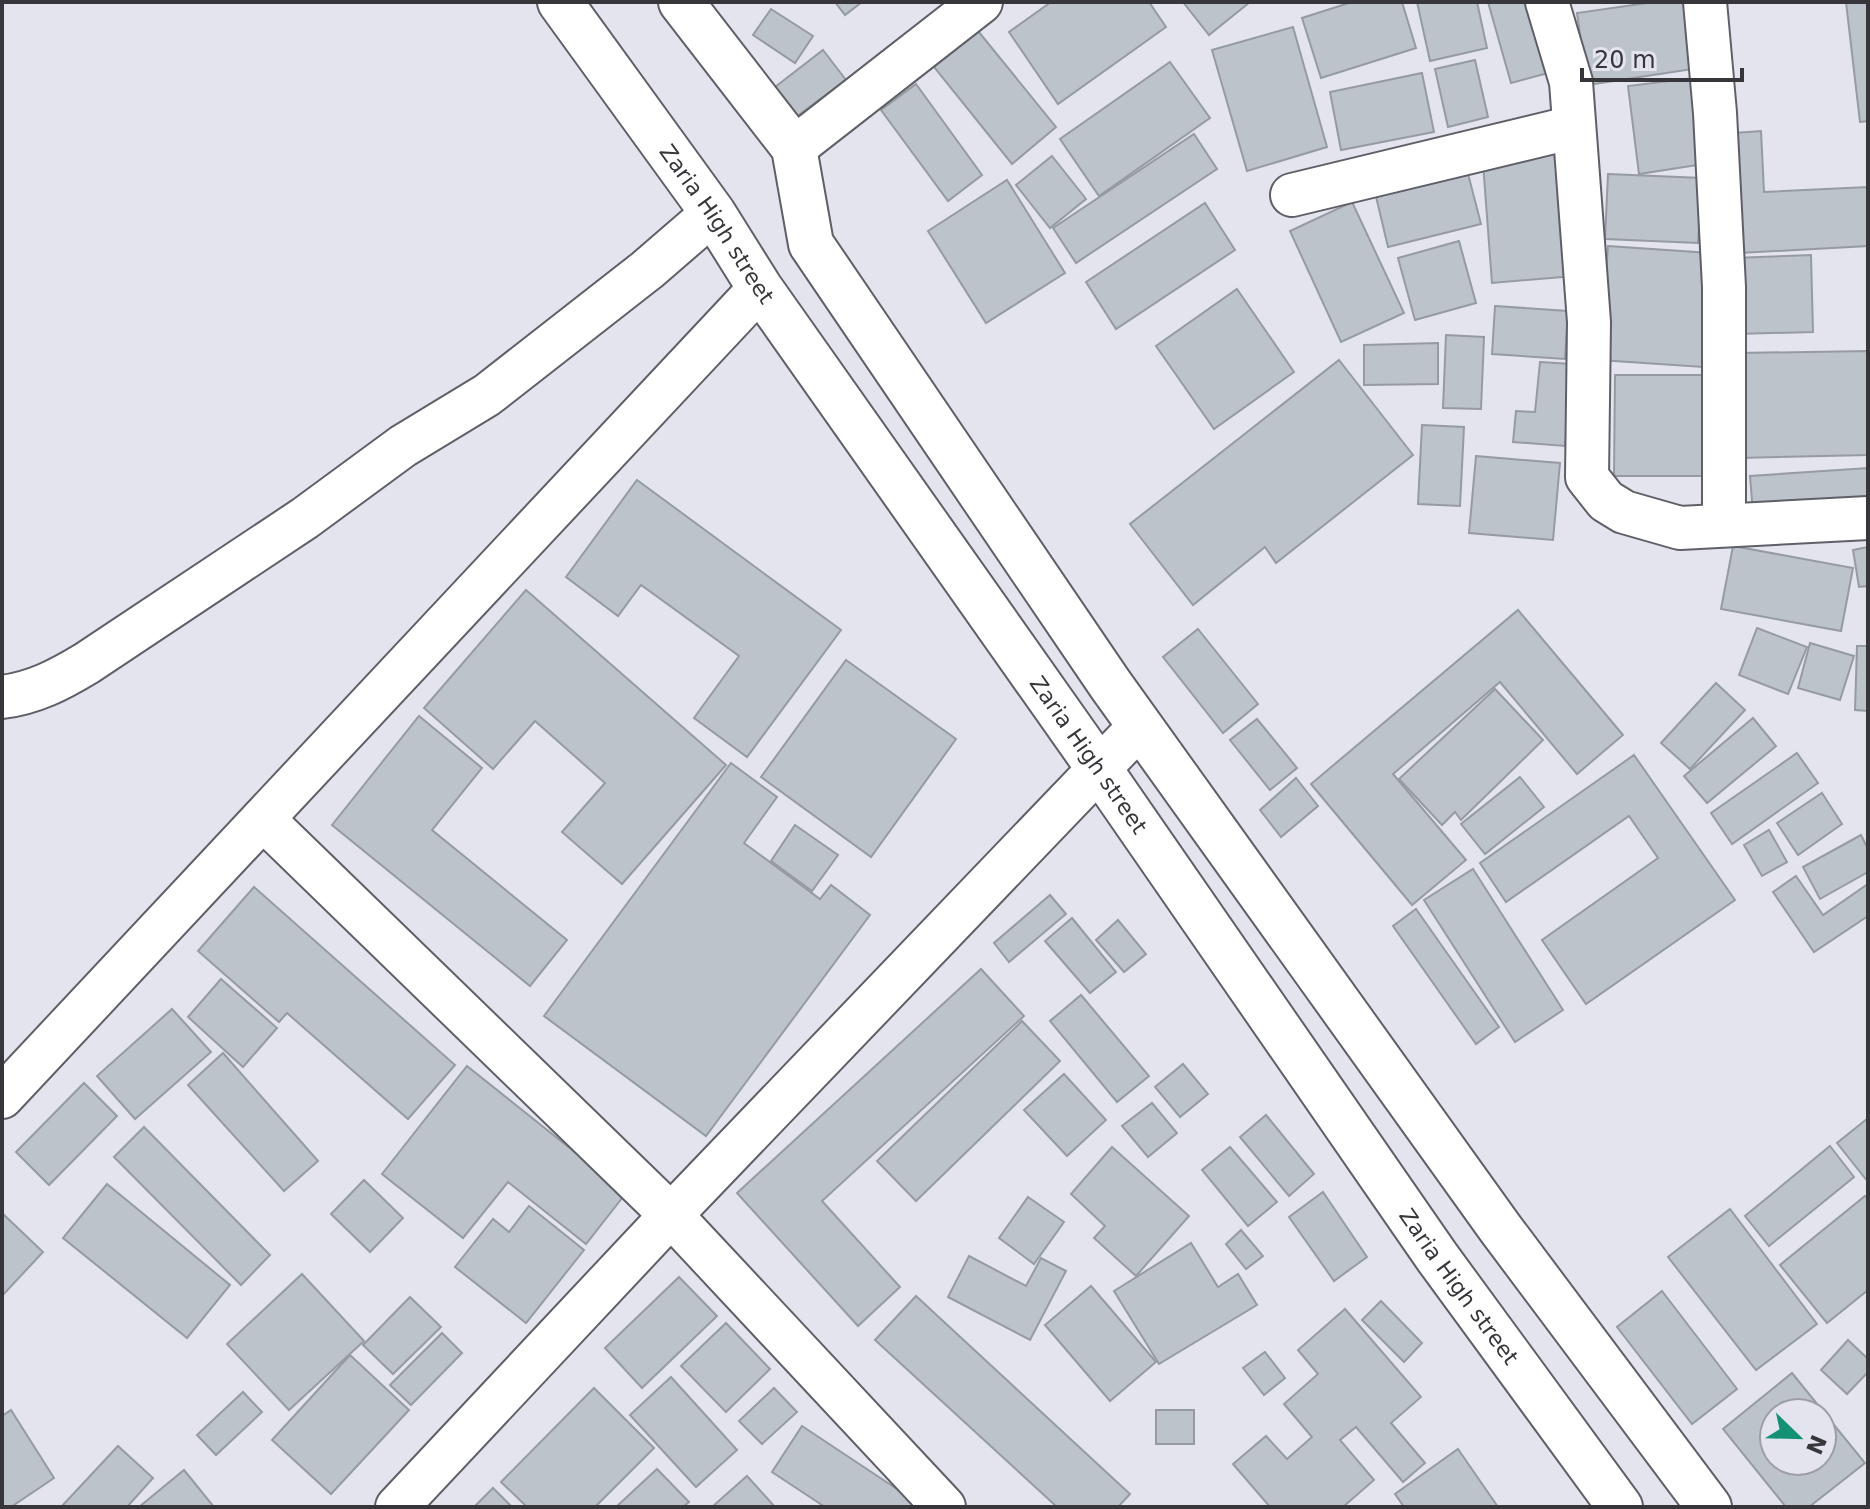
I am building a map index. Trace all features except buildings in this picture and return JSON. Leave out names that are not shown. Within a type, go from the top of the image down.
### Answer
[{"type":"main road","name":"Zaria High street","points":[[560,2],[713,213],[760,288],[1100,770],[1437,1257],[1620,1507]]},
{"type":"main road","points":[[681,2],[794,148],[811,244],[1140,726],[1500,1228],[1709,1507]]},
{"type":"street","points":[[794,148],[981,2]]},
{"type":"street","points":[[1547,2],[1571,82],[1589,322],[1587,477],[1606,501],[1624,512],[1680,528],[1868,518]]},
{"type":"street","points":[[1705,2],[1715,113],[1724,287],[1724,525]]},
{"type":"street","points":[[1292,195],[1574,127]]},
{"type":"street","points":[[2,697],[20,695],[52,684],[87,663],[305,518],[403,446],[487,395],[647,270],[713,213]]},
{"type":"street","points":[[2,1097],[760,288]]},
{"type":"street","points":[[397,1507],[671,1215],[1140,726]]},
{"type":"street","points":[[263,819],[671,1215],[944,1507]]}]
